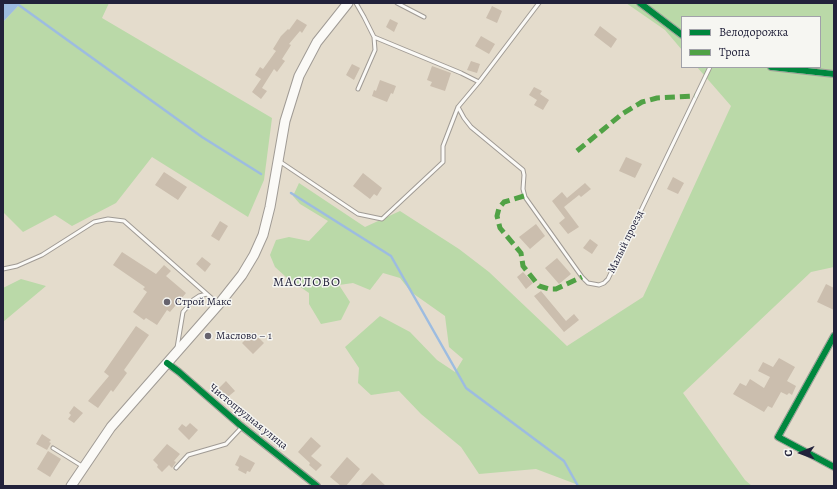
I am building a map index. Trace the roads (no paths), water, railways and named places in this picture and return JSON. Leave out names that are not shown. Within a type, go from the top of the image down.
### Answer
[{"type":"main road","points":[[71,486],[112,427],[219,304],[242,275],[254,255],[263,235],[270,207],[285,121],[299,76],[317,42],[348,3]]},
{"type":"street","points":[[640,3],[681,34]]},
{"type":"street","points":[[780,68],[834,74]]},
{"type":"street","points":[[834,336],[778,437],[834,467]]},
{"type":"street","name":"Чистопрудная улица","points":[[167,363],[242,427],[317,486]]},
{"type":"lane","points":[[356,3],[374,37],[375,50],[358,89]]},
{"type":"lane","points":[[397,3],[424,17]]},
{"type":"lane","points":[[278,160],[358,214],[382,219],[443,162],[443,146],[458,107],[479,82],[539,3]]},
{"type":"lane","points":[[374,37],[479,82]]},
{"type":"lane","name":"Малый проезд","points":[[458,107],[471,127],[524,171],[523,189],[525,198],[584,280],[591,284],[599,285],[608,279],[710,68]]},
{"type":"lane","points":[[3,269],[17,266],[42,255],[94,222],[108,219],[124,221],[219,304]]},
{"type":"lane","points":[[176,352],[183,312],[193,300],[199,296],[207,294]]},
{"type":"lane","points":[[176,468],[188,455],[226,444],[242,427]]},
{"type":"lane","points":[[53,448],[83,467]]},
{"type":"water","points":[[3,3],[21,3],[3,22]]},
{"type":"waterway","points":[[16,3],[202,137],[261,174]]},
{"type":"waterway","points":[[291,193],[391,256],[466,388],[564,461],[578,486]]},
{"type":"place","name":"Строй Макс","points":[[167,302]]},
{"type":"place","name":"Маслово – 1","points":[[208,336]]},
{"type":"district","name":"МАСЛОВО","points":[[307,283]]}]
